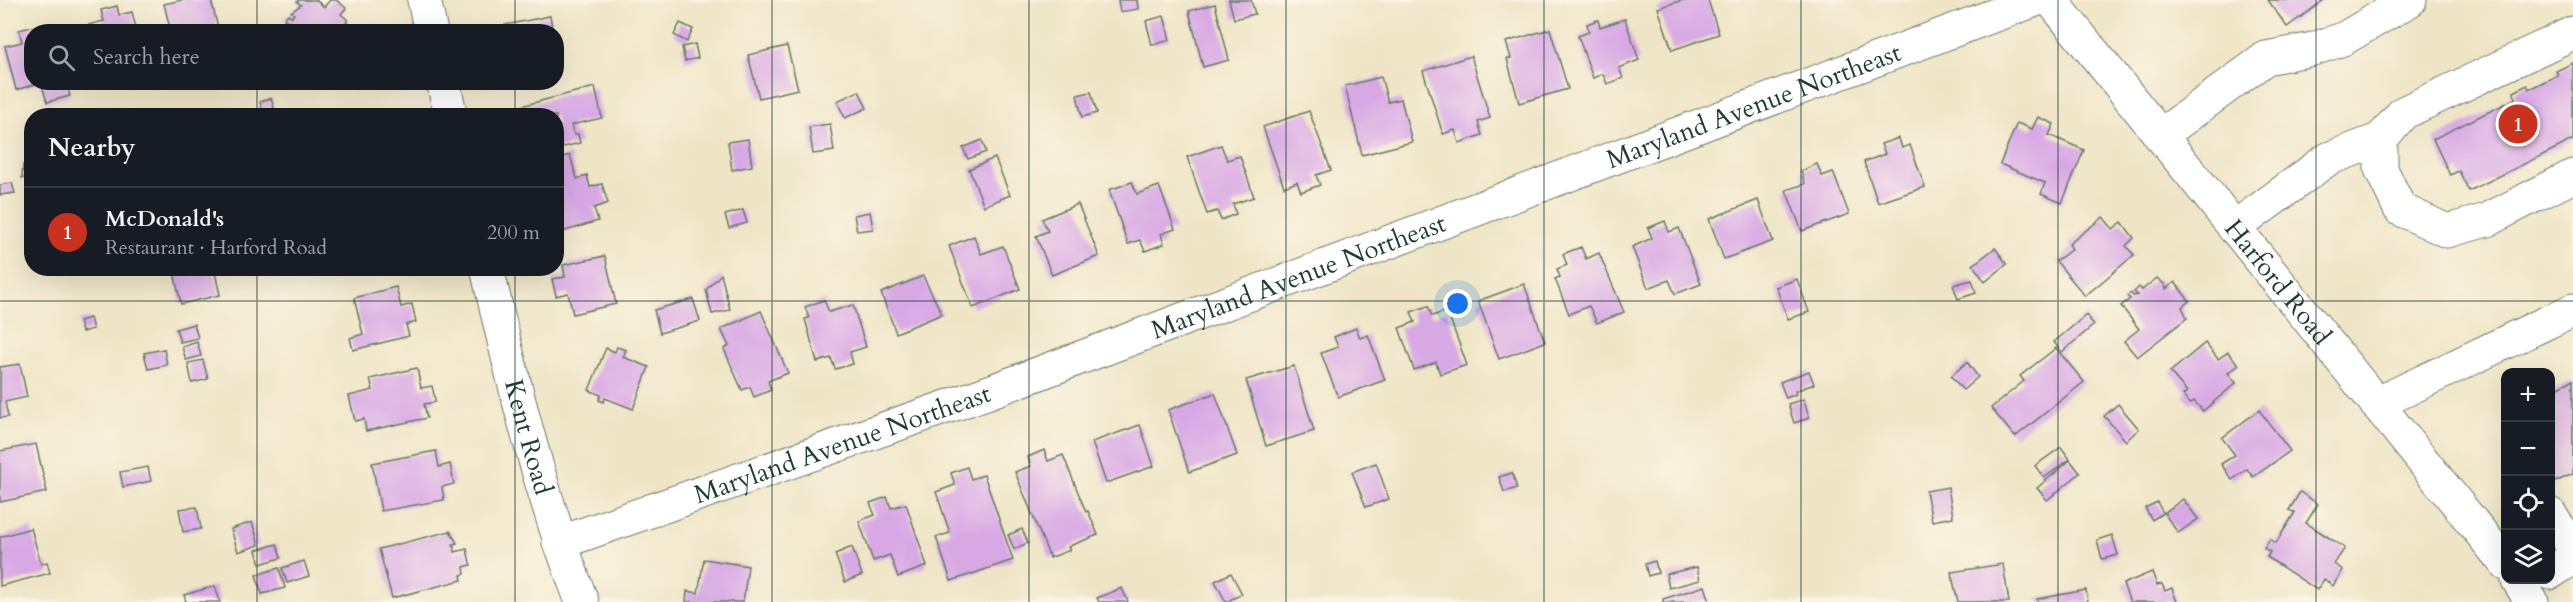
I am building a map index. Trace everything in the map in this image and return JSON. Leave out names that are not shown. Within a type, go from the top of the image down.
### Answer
[{"type":"street","points":[[424,0],[429,24]]},
{"type":"street","name":"Maryland Avenue Northeast","points":[[559,543],[990,392],[2035,0]]},
{"type":"street","name":"Harford Road","points":[[2051,0],[2501,559]]},
{"type":"street","points":[[2160,136],[2266,58],[2313,49],[2343,39],[2410,0]]},
{"type":"street","points":[[2234,228],[2328,159],[2381,139],[2403,113],[2573,33]]},
{"type":"street","points":[[445,90],[449,108]]},
{"type":"street","points":[[2381,139],[2381,169],[2400,209],[2447,231],[2487,220],[2573,176]]},
{"type":"street","name":"Kent Road","points":[[489,276],[523,422],[559,543],[582,602]]},
{"type":"street","points":[[2376,404],[2573,310]]},
{"type":"street","points":[[2555,522],[2573,545]]},
{"type":"street","points":[[2533,585],[2573,558]]},
{"type":"building","points":[[182,0],[211,0],[217,24],[169,24],[164,4]]},
{"type":"building","points":[[316,0],[324,7],[330,0],[336,0],[346,8],[341,14],[348,20],[346,22],[349,24],[286,24],[289,21],[284,19],[288,14],[292,17],[294,14],[291,12],[301,5],[297,2]]},
{"type":"building","points":[[1118,0],[1137,0],[1138,9],[1120,12]]},
{"type":"building","points":[[1229,0],[1251,0],[1255,14],[1234,19]]},
{"type":"building","points":[[1683,0],[1708,0],[1719,34],[1672,50],[1658,8]]},
{"type":"building","points":[[2268,0],[2324,0],[2287,27]]},
{"type":"building","points":[[1215,4],[1229,60],[1203,67],[1189,11]]},
{"type":"building","points":[[117,6],[119,15],[132,12],[135,24],[92,24],[104,21],[101,10]]},
{"type":"building","points":[[550,16],[552,24],[510,24]]},
{"type":"building","points":[[1164,16],[1170,40],[1152,45],[1146,21]]},
{"type":"building","points":[[1625,19],[1639,60],[1619,68],[1623,78],[1607,84],[1603,74],[1593,78],[1578,36],[1589,32],[1587,24],[1598,20],[1600,27]]},
{"type":"building","points":[[680,23],[693,29],[687,42],[674,35]]},
{"type":"building","points":[[24,29],[24,88],[16,90],[5,46],[22,42],[19,30]]},
{"type":"building","points":[[1550,29],[1568,89],[1519,103],[1507,59],[1511,58],[1506,42]]},
{"type":"building","points":[[695,44],[698,58],[685,61],[682,47]]},
{"type":"building","points":[[787,46],[798,89],[759,98],[748,55]]},
{"type":"building","points":[[1471,56],[1490,118],[1478,122],[1482,135],[1459,143],[1455,130],[1443,134],[1423,71]]},
{"type":"building","points":[[2573,63],[2573,140],[2469,191],[2459,171],[2450,175],[2433,139],[2515,99],[2514,92],[2527,85],[2529,89],[2558,75],[2556,71]]},
{"type":"building","points":[[1381,77],[1388,102],[1401,99],[1412,142],[1362,155],[1345,86]]},
{"type":"building","points":[[595,87],[602,118],[571,125],[574,135],[578,134],[580,143],[564,147],[564,108],[521,108],[521,106]]},
{"type":"building","points":[[43,90],[68,90],[70,96],[47,102]]},
{"type":"building","points":[[859,91],[867,108],[845,118],[837,101]]},
{"type":"building","points":[[1091,92],[1097,113],[1082,117],[1077,95]]},
{"type":"building","points":[[271,98],[274,108],[262,108],[260,102]]},
{"type":"building","points":[[1309,111],[1331,170],[1316,175],[1320,185],[1301,192],[1297,182],[1284,187],[1263,127]]},
{"type":"building","points":[[2038,117],[2054,124],[2049,135],[2084,150],[2062,203],[2041,194],[2045,183],[2000,164],[2017,123],[2032,129]]},
{"type":"building","points":[[830,124],[834,151],[813,154],[809,127]]},
{"type":"building","points":[[1899,138],[1902,148],[1910,145],[1925,187],[1878,203],[1864,162],[1885,154],[1881,144]]},
{"type":"building","points":[[748,139],[752,166],[732,170],[728,142]]},
{"type":"building","points":[[982,140],[986,152],[968,159],[963,148]]},
{"type":"building","points":[[1221,145],[1227,160],[1240,156],[1254,197],[1233,204],[1236,214],[1221,220],[1217,211],[1207,214],[1187,157]]},
{"type":"building","points":[[570,155],[577,179],[587,175],[590,187],[602,184],[608,203],[594,208],[598,221],[564,232],[564,157]]},
{"type":"building","points":[[995,158],[1010,195],[984,206],[969,169]]},
{"type":"building","points":[[1817,164],[1822,176],[1833,172],[1849,214],[1802,231],[1786,190],[1805,184],[1801,171]]},
{"type":"building","points":[[1132,182],[1137,194],[1159,186],[1175,229],[1161,234],[1164,244],[1145,251],[1140,240],[1128,244],[1109,190]]},
{"type":"building","points":[[12,183],[15,193],[0,195],[0,185]]},
{"type":"building","points":[[1758,200],[1773,241],[1724,259],[1709,219]]},
{"type":"building","points":[[1078,204],[1099,256],[1052,275],[1036,236],[1048,231],[1042,219]]},
{"type":"building","points":[[743,210],[747,223],[729,228],[725,215]]},
{"type":"building","points":[[870,212],[873,229],[857,231],[854,215]]},
{"type":"building","points":[[2103,217],[2113,229],[2122,222],[2134,238],[2126,246],[2134,255],[2085,296],[2056,261],[2072,249],[2069,244]]},
{"type":"building","points":[[1665,221],[1669,232],[1679,228],[1701,284],[1675,294],[1669,280],[1648,288],[1632,247],[1652,238],[1648,228]]},
{"type":"building","points":[[974,236],[981,254],[1003,246],[1020,289],[973,308],[949,246]]},
{"type":"building","points":[[1581,247],[1586,259],[1599,253],[1624,312],[1597,323],[1589,306],[1569,314],[1555,279],[1560,277],[1557,269],[1567,265],[1563,254]]},
{"type":"building","points":[[1995,248],[2007,264],[1985,282],[1973,265]]},
{"type":"building","points":[[605,256],[616,304],[573,314],[568,293],[556,296],[552,279],[565,277],[564,265]]},
{"type":"building","points":[[721,274],[730,310],[712,314],[706,290]]},
{"type":"building","points":[[175,276],[216,276],[220,295],[181,304]]},
{"type":"building","points":[[923,276],[942,314],[896,333],[881,293]]},
{"type":"building","points":[[2157,278],[2166,289],[2175,282],[2187,298],[2189,301],[2182,307],[2187,318],[2137,357],[2124,341],[2139,329],[2121,306],[2130,299],[2127,296],[2131,293],[2133,296],[2137,295],[2134,292],[2139,287],[2142,290]]},
{"type":"building","points":[[1797,279],[1809,312],[1788,319],[1776,287]]},
{"type":"building","points":[[1972,280],[1976,293],[1958,299],[1953,285]]},
{"type":"building","points":[[1524,284],[1545,342],[1499,359],[1478,301]]},
{"type":"building","points":[[396,287],[401,307],[412,304],[416,322],[406,325],[409,336],[353,350],[350,338],[363,334],[354,298]]},
{"type":"building","points":[[693,299],[700,321],[660,333],[654,310]]},
{"type":"building","points":[[824,300],[829,312],[853,305],[866,347],[850,352],[853,364],[835,369],[831,358],[817,362],[805,319],[809,318],[805,307]]},
{"type":"building","points":[[1428,306],[1432,316],[1447,311],[1467,365],[1440,374],[1436,362],[1414,370],[1399,328],[1415,322],[1411,312]]},
{"type":"building","points":[[761,311],[788,373],[768,381],[771,390],[754,397],[750,387],[742,390],[724,349],[729,346],[721,329]]},
{"type":"building","points":[[2086,315],[2094,325],[2062,352],[2054,342]]},
{"type":"building","points":[[90,318],[93,329],[82,332],[79,321]]},
{"type":"building","points":[[194,324],[198,338],[180,342],[176,329]]},
{"type":"building","points":[[1356,328],[1360,338],[1368,335],[1385,380],[1338,397],[1321,353],[1338,347],[1334,337]]},
{"type":"building","points":[[197,342],[201,356],[186,360],[182,347]]},
{"type":"building","points":[[2205,343],[2218,359],[2228,352],[2239,365],[2228,373],[2236,383],[2203,411],[2194,401],[2190,404],[2183,395],[2187,392],[2170,372]]},
{"type":"building","points":[[617,347],[626,350],[623,357],[649,367],[633,409],[605,398],[604,402],[599,400],[601,395],[589,390],[606,348],[615,352]]},
{"type":"building","points":[[2056,348],[2084,382],[2015,437],[1991,408],[2024,381],[2020,376]]},
{"type":"building","points":[[164,349],[167,365],[148,369],[144,353]]},
{"type":"building","points":[[203,360],[208,379],[192,383],[188,363]]},
{"type":"building","points":[[1967,362],[1978,377],[1963,390],[1951,376]]},
{"type":"building","points":[[20,364],[27,397],[5,402],[8,417],[0,418],[0,367]]},
{"type":"building","points":[[1294,366],[1314,431],[1266,446],[1246,380]]},
{"type":"building","points":[[417,368],[421,388],[432,386],[435,399],[435,402],[424,404],[427,418],[366,431],[364,419],[355,421],[349,396],[373,390],[370,379]]},
{"type":"building","points":[[1809,371],[1814,384],[1795,391],[1796,394],[1786,398],[1780,382]]},
{"type":"building","points":[[2573,380],[2573,474],[2555,482],[2555,422],[2555,389]]},
{"type":"building","points":[[1215,393],[1237,455],[1189,472],[1168,410]]},
{"type":"building","points":[[1804,399],[1809,418],[1794,423],[1788,404]]},
{"type":"building","points":[[2118,404],[2139,429],[2126,441],[2104,416]]},
{"type":"building","points":[[2259,410],[2290,451],[2253,477],[2247,469],[2232,480],[2221,464],[2235,455],[2222,438]]},
{"type":"building","points":[[1140,425],[1154,466],[1106,483],[1092,442]]},
{"type":"building","points":[[36,444],[47,492],[0,502],[0,451]]},
{"type":"building","points":[[2061,447],[2070,459],[2044,478],[2035,466]]},
{"type":"building","points":[[1044,450],[1048,461],[1063,455],[1098,535],[1072,545],[1068,547],[1070,550],[1050,558],[1015,472],[1031,466],[1028,457]]},
{"type":"building","points":[[436,451],[439,467],[450,464],[454,484],[442,487],[444,500],[381,511],[372,463]]},
{"type":"building","points":[[2070,460],[2080,473],[2047,500],[2037,488]]},
{"type":"building","points":[[1376,463],[1389,499],[1366,507],[1352,472]]},
{"type":"building","points":[[148,467],[151,481],[123,487],[120,472]]},
{"type":"building","points":[[967,467],[971,479],[984,475],[1013,560],[951,581],[936,537],[950,533],[936,492],[955,485],[951,473]]},
{"type":"building","points":[[1512,473],[1517,488],[1504,492],[1499,477]]},
{"type":"building","points":[[1948,487],[1953,517],[1932,521],[1926,491]]},
{"type":"building","points":[[2300,492],[2318,504],[2306,523],[2345,548],[2334,564],[2343,570],[2333,586],[2324,579],[2317,590],[2267,557],[2270,552],[2264,548],[2270,539],[2276,543],[2295,513],[2289,510]]},
{"type":"building","points":[[887,497],[891,508],[906,504],[927,566],[898,577],[890,555],[873,561],[859,521],[875,515],[870,503]]},
{"type":"building","points":[[2183,499],[2198,519],[2178,533],[2164,513]]},
{"type":"building","points":[[2157,502],[2163,513],[2152,520],[2145,508]]},
{"type":"building","points":[[197,507],[201,529],[183,532],[179,509]]},
{"type":"building","points":[[252,522],[259,545],[238,552],[231,529]]},
{"type":"building","points":[[31,528],[41,564],[47,562],[50,573],[0,586],[0,537]]},
{"type":"building","points":[[1022,529],[1028,543],[1014,549],[1008,535]]},
{"type":"building","points":[[450,531],[457,543],[453,544],[455,552],[467,549],[471,565],[464,567],[465,574],[461,575],[462,580],[392,598],[379,549]]},
{"type":"building","points":[[2112,535],[2118,555],[2102,559],[2097,540]]},
{"type":"building","points":[[277,544],[281,558],[260,564],[256,550]]},
{"type":"building","points":[[852,547],[862,575],[845,582],[835,554]]},
{"type":"building","points":[[704,559],[748,566],[743,602],[686,602],[687,591],[698,593]]},
{"type":"building","points":[[304,561],[309,576],[287,583],[282,568]]},
{"type":"building","points":[[1655,561],[1658,573],[1648,576],[1645,564]]},
{"type":"building","points":[[2003,564],[2009,602],[1958,602],[1951,572]]},
{"type":"building","points":[[1697,567],[1700,580],[1669,588],[1666,574]]},
{"type":"building","points":[[279,568],[285,588],[262,594],[256,575]]},
{"type":"building","points":[[2152,572],[2157,585],[2162,584],[2165,591],[2172,588],[2177,602],[2130,602],[2123,584]]},
{"type":"building","points":[[1231,573],[1242,594],[1226,602],[1215,581]]},
{"type":"building","points":[[215,586],[220,602],[186,602],[184,595]]},
{"type":"building","points":[[1705,586],[1710,602],[1663,602],[1663,599]]},
{"type":"building","points":[[1122,588],[1128,602],[1099,602],[1097,598]]},
{"type":"building","points":[[2086,590],[2088,602],[2038,602],[2037,599]]},
{"type":"place","name":"McDonald's","points":[[2518,124]]}]
